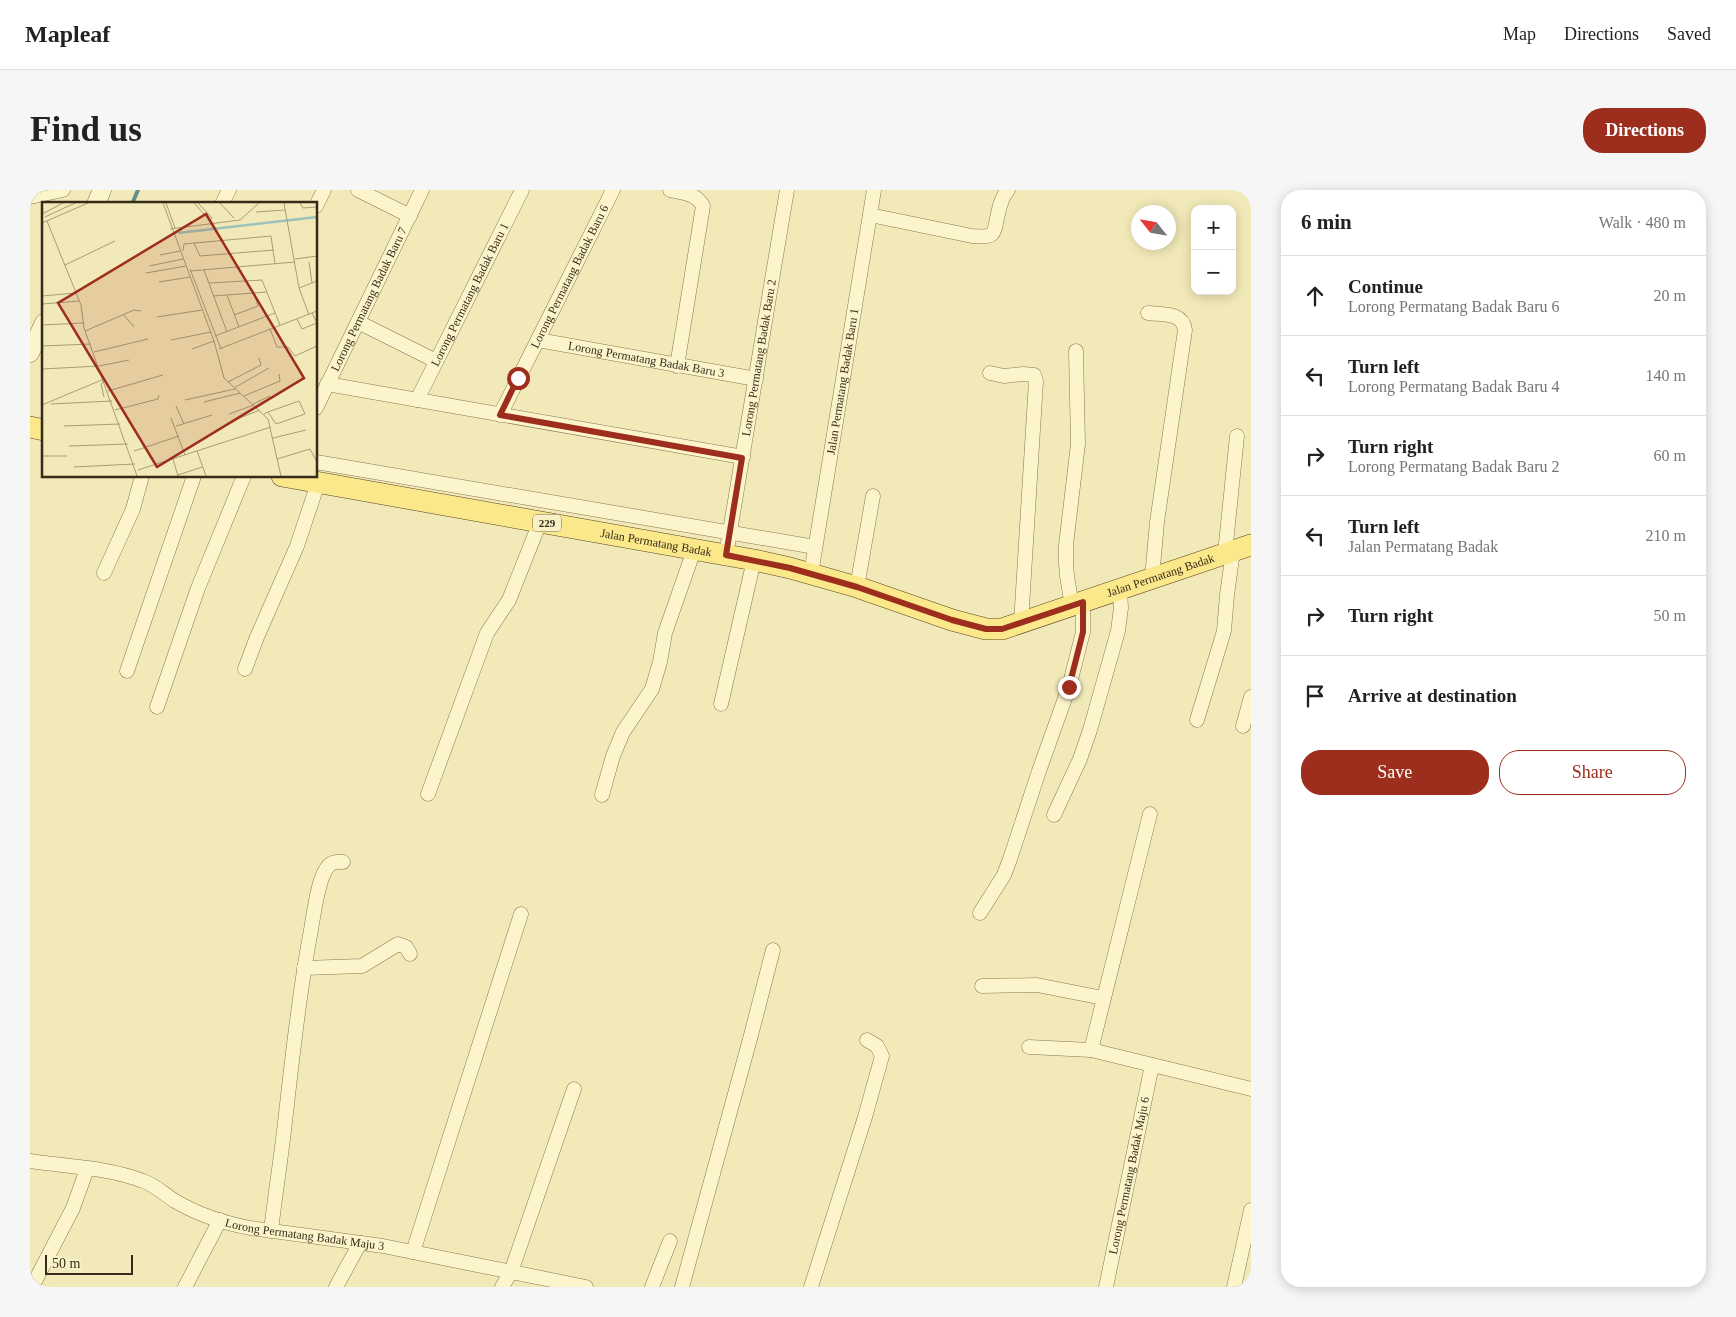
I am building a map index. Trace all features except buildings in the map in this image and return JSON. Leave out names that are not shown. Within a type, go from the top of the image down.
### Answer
[{"type":"main road","name":"Jalan Permatang Badak","points":[[318,472],[540,522],[754,560],[857,587],[952,620],[986,629],[1002,629],[1021,623],[1237,549]]},
{"type":"street","points":[[30,197],[63,190]]},
{"type":"street","points":[[97,202],[102,190]]},
{"type":"street","points":[[223,202],[229,190]]},
{"type":"street","points":[[318,202],[324,190]]},
{"type":"street","points":[[358,190],[410,216]]},
{"type":"street","name":"Lorong Permatang Badak Baru 7","points":[[318,404],[422,190]]},
{"type":"street","name":"Lorong Permatang Badak Baru 1","points":[[417,400],[522,190]]},
{"type":"street","name":"Lorong Permatang Badak Baru 6","points":[[500,415],[613,190]]},
{"type":"street","points":[[670,190],[694,196],[700,199],[703,206],[677,366]]},
{"type":"street","name":"Lorong Permatang Badak Baru 2","points":[[726,555],[787,190]]},
{"type":"street","name":"Jalan Permatang Badak Baru 1","points":[[811,574],[874,190]]},
{"type":"street","points":[[870,216],[972,236],[987,236],[995,228],[1000,203],[1008,190]]},
{"type":"street","points":[[1148,313],[1182,319],[1185,330],[1158,512],[1152,578]]},
{"type":"street","points":[[358,322],[436,361]]},
{"type":"street","points":[[30,353],[42,327]]},
{"type":"street","name":"Lorong Permatang Badak Baru 3","points":[[538,340],[756,379]]},
{"type":"street","points":[[980,914],[1004,875],[1010,859],[1069,687],[1083,632],[1078,604],[1066,576],[1066,545],[1078,444],[1076,351]]},
{"type":"street","points":[[990,373],[1004,376],[1029,374],[1034,375],[1036,381],[1021,623]]},
{"type":"street","points":[[327,384],[742,458]]},
{"type":"street","points":[[1197,720],[1224,631],[1227,595],[1237,549],[1237,436]]},
{"type":"street","points":[[318,472],[730,531],[815,547]]},
{"type":"street","points":[[104,573],[133,509],[141,478]]},
{"type":"street","points":[[127,671],[193,478]]},
{"type":"street","points":[[157,707],[198,588],[243,478]]},
{"type":"street","points":[[245,669],[297,546],[315,478]]},
{"type":"street","points":[[857,587],[873,496]]},
{"type":"street","points":[[428,794],[487,633],[509,600],[540,522]]},
{"type":"street","points":[[602,795],[615,750],[623,732],[652,689],[660,662],[666,627],[694,550]]},
{"type":"street","points":[[721,704],[754,560]]},
{"type":"street","points":[[1054,815],[1080,759],[1093,721],[1119,625],[1121,608],[1120,589]]},
{"type":"street","points":[[1244,726],[1251,697]]},
{"type":"street","points":[[1091,1050],[1150,814]]},
{"type":"street","points":[[270,1231],[285,1123],[291,1055],[304,968],[322,878],[325,870],[331,863],[336,861],[343,862]]},
{"type":"street","points":[[413,1252],[520,914]]},
{"type":"street","points":[[304,968],[330,969],[362,966],[375,960],[392,946],[398,944],[406,947],[410,954]]},
{"type":"street","points":[[682,1287],[773,950]]},
{"type":"street","points":[[982,986],[1037,985],[1103,998]]},
{"type":"street","points":[[811,1287],[865,1117],[882,1056],[877,1046],[867,1040]]},
{"type":"street","points":[[1028,1047],[1091,1050],[1251,1088]]},
{"type":"street","name":"Lorong Permatang Badak Maju 6","points":[[1106,1287],[1152,1065]]},
{"type":"street","points":[[502,1287],[511,1272],[574,1088]]},
{"type":"street","name":"Lorong Permatang Badak Maju 3","points":[[32,1165],[114,1172],[145,1181],[187,1208],[234,1225],[413,1252],[586,1287]]},
{"type":"street","points":[[32,1287],[73,1208],[87,1169]]},
{"type":"street","points":[[1234,1287],[1251,1210]]},
{"type":"street","points":[[184,1287],[220,1220]]},
{"type":"street","points":[[652,1287],[670,1241]]},
{"type":"street","points":[[336,1287],[360,1243]]},
{"type":"waterway","points":[[133,202],[138,190]]},
{"type":"route","points":[[518,378],[500,415],[742,458],[726,555],[790,568],[857,587],[952,620],[986,629],[1002,629],[1083,602],[1083,632],[1079,654],[1069,687]]}]
